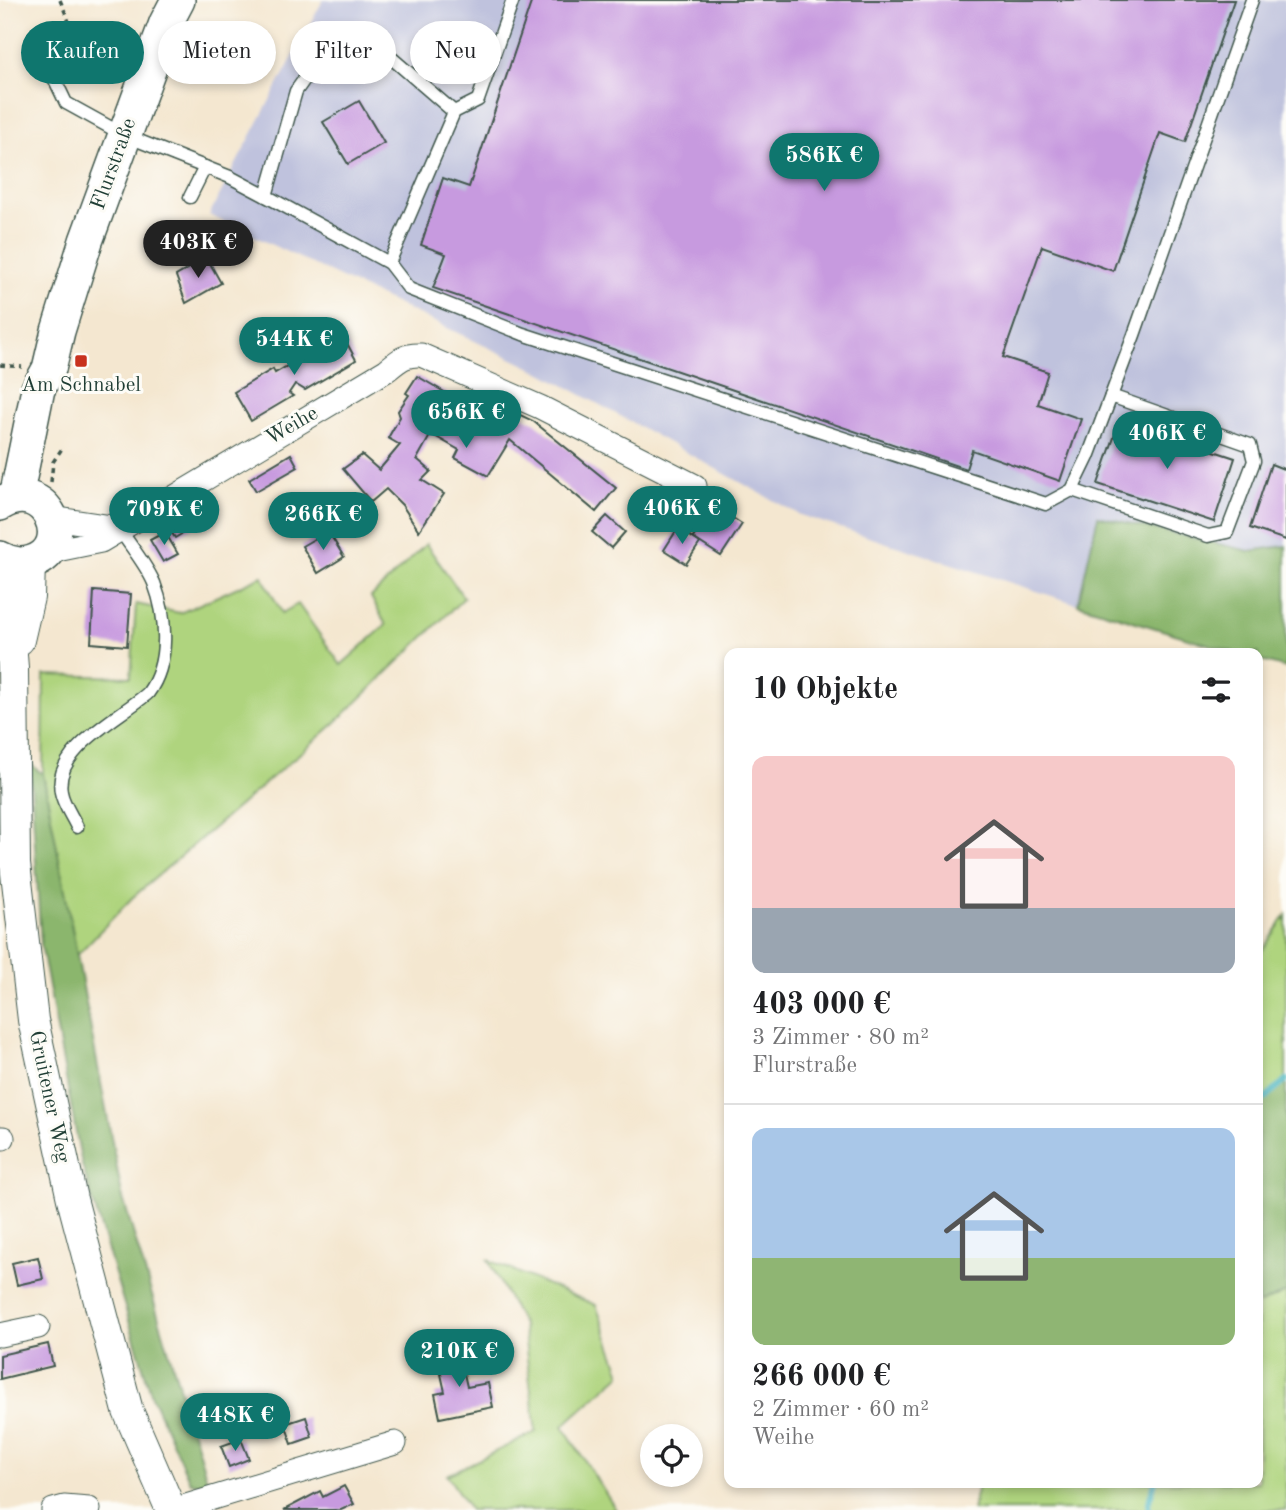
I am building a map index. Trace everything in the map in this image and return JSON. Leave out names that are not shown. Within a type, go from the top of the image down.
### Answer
[{"type":"main road","name":"Flurstraße","points":[[27,505],[42,468],[55,404],[49,369],[58,331],[86,241],[124,135],[166,23],[178,0]]},
{"type":"main road","points":[[21,559],[54,536],[27,505]]},
{"type":"street","name":"Weihe","points":[[21,559],[102,541],[237,454],[410,355],[421,355],[540,407],[695,486]]},
{"type":"street","points":[[27,505],[119,528]]},
{"type":"street","name":"Gruitener Weg","points":[[21,559],[7,590],[13,668],[15,864],[33,1020],[72,1199],[128,1411],[172,1510],[395,1443]]},
{"type":"street","points":[[0,1335],[38,1327]]},
{"type":"street","points":[[53,1510],[64,1507],[89,1509]]},
{"type":"lane","points":[[389,263],[454,112],[478,100],[513,0]]},
{"type":"lane","points":[[52,84],[79,117],[230,177],[389,263],[410,289],[523,334],[1046,504],[1072,490],[1111,396],[1252,0]]},
{"type":"lane","points":[[266,196],[296,91],[323,53],[344,40],[373,42],[454,112]]},
{"type":"lane","points":[[190,197],[205,167]]},
{"type":"lane","points":[[1072,490],[1208,536],[1227,532],[1254,461],[1250,445],[1111,396]]},
{"type":"lane","points":[[77,827],[61,791],[61,774],[68,758],[148,693],[156,683],[160,671],[162,609],[153,581],[119,528]]},
{"type":"path","points":[[60,0],[71,21]]},
{"type":"path","points":[[51,470],[56,455],[63,447]]},
{"type":"shaded area","points":[[323,0],[1286,0],[1286,546],[1249,551],[1098,516],[1077,604],[800,515],[542,373],[209,215],[290,62],[290,84],[396,84],[396,21],[312,21]]},
{"type":"green space","points":[[1098,516],[1249,551],[1286,546],[1286,668],[1263,661],[1263,648],[1220,648],[1078,604]]},
{"type":"green space","points":[[426,544],[464,598],[334,724],[132,898],[77,955],[43,774],[44,675],[131,677],[136,604],[180,613],[262,576],[282,613],[298,604],[341,665],[386,625],[371,597]]},
{"type":"green space","points":[[30,764],[43,774],[122,1195],[209,1486],[190,1482],[152,1397],[82,1165],[41,944]]},
{"type":"green space","points":[[1286,915],[1286,1078],[1263,1101],[1263,950]]},
{"type":"green space","points":[[1286,1078],[1286,1292],[1263,1303],[1263,1101]]},
{"type":"green space","points":[[488,1260],[596,1305],[621,1374],[563,1426],[616,1510],[470,1510],[447,1475],[536,1432],[523,1325]]},
{"type":"green space","points":[[1286,1292],[1286,1510],[972,1510],[978,1488],[1263,1488],[1263,1303]]},
{"type":"building","points":[[532,0],[1234,0],[1185,142],[1160,133],[1113,271],[1042,246],[1003,357],[1048,372],[1038,404],[1081,419],[1060,481],[972,450],[966,469],[433,288],[446,254],[421,245],[443,178],[469,187]]},
{"type":"building","points":[[359,101],[384,143],[348,164],[323,122]]},
{"type":"building","points":[[207,258],[221,283],[186,303],[176,276]]},
{"type":"building","points":[[342,334],[356,360],[305,390],[295,384],[289,393],[293,396],[251,421],[234,392],[273,369],[275,373]]},
{"type":"building","points":[[417,376],[472,408],[478,395],[533,421],[616,488],[596,512],[510,440],[488,476],[455,458],[459,450],[431,434],[417,459],[431,471],[422,480],[444,494],[419,531],[402,505],[386,489],[371,502],[343,469],[362,455],[379,470],[400,445],[388,438],[400,417],[398,411],[409,395],[406,393]]},
{"type":"building","points":[[1120,420],[1235,458],[1214,522],[1098,484]]},
{"type":"building","points":[[291,454],[298,467],[256,491],[249,479]]},
{"type":"building","points":[[1271,464],[1286,470],[1286,540],[1250,528]]},
{"type":"building","points":[[714,506],[742,524],[721,556],[693,538]]},
{"type":"building","points":[[186,515],[193,527],[175,538],[167,525]]},
{"type":"building","points":[[607,516],[625,532],[611,548],[592,532]]},
{"type":"building","points":[[678,528],[700,543],[686,564],[664,550]]},
{"type":"building","points":[[328,531],[344,557],[318,573],[302,546]]},
{"type":"building","points":[[165,532],[178,554],[163,562],[150,540]]},
{"type":"building","points":[[94,591],[131,594],[127,646],[91,643]]},
{"type":"building","points":[[38,1257],[43,1279],[17,1285],[12,1263]]},
{"type":"building","points":[[48,1344],[53,1366],[0,1379],[0,1355]]},
{"type":"building","points":[[459,1351],[467,1387],[488,1383],[493,1407],[440,1418],[435,1394],[445,1392],[437,1356]]},
{"type":"building","points":[[306,1417],[312,1437],[292,1444],[285,1424]]},
{"type":"building","points":[[241,1439],[249,1459],[229,1467],[221,1446]]},
{"type":"building","points":[[344,1486],[354,1504],[341,1510],[284,1510],[320,1491],[323,1497]]},
{"type":"waterway","points":[[1263,1100],[1286,1080]]},
{"type":"waterway","points":[[1149,1510],[1153,1488]]},
{"type":"place","name":"Am Schnabel","points":[[81,361]]}]
